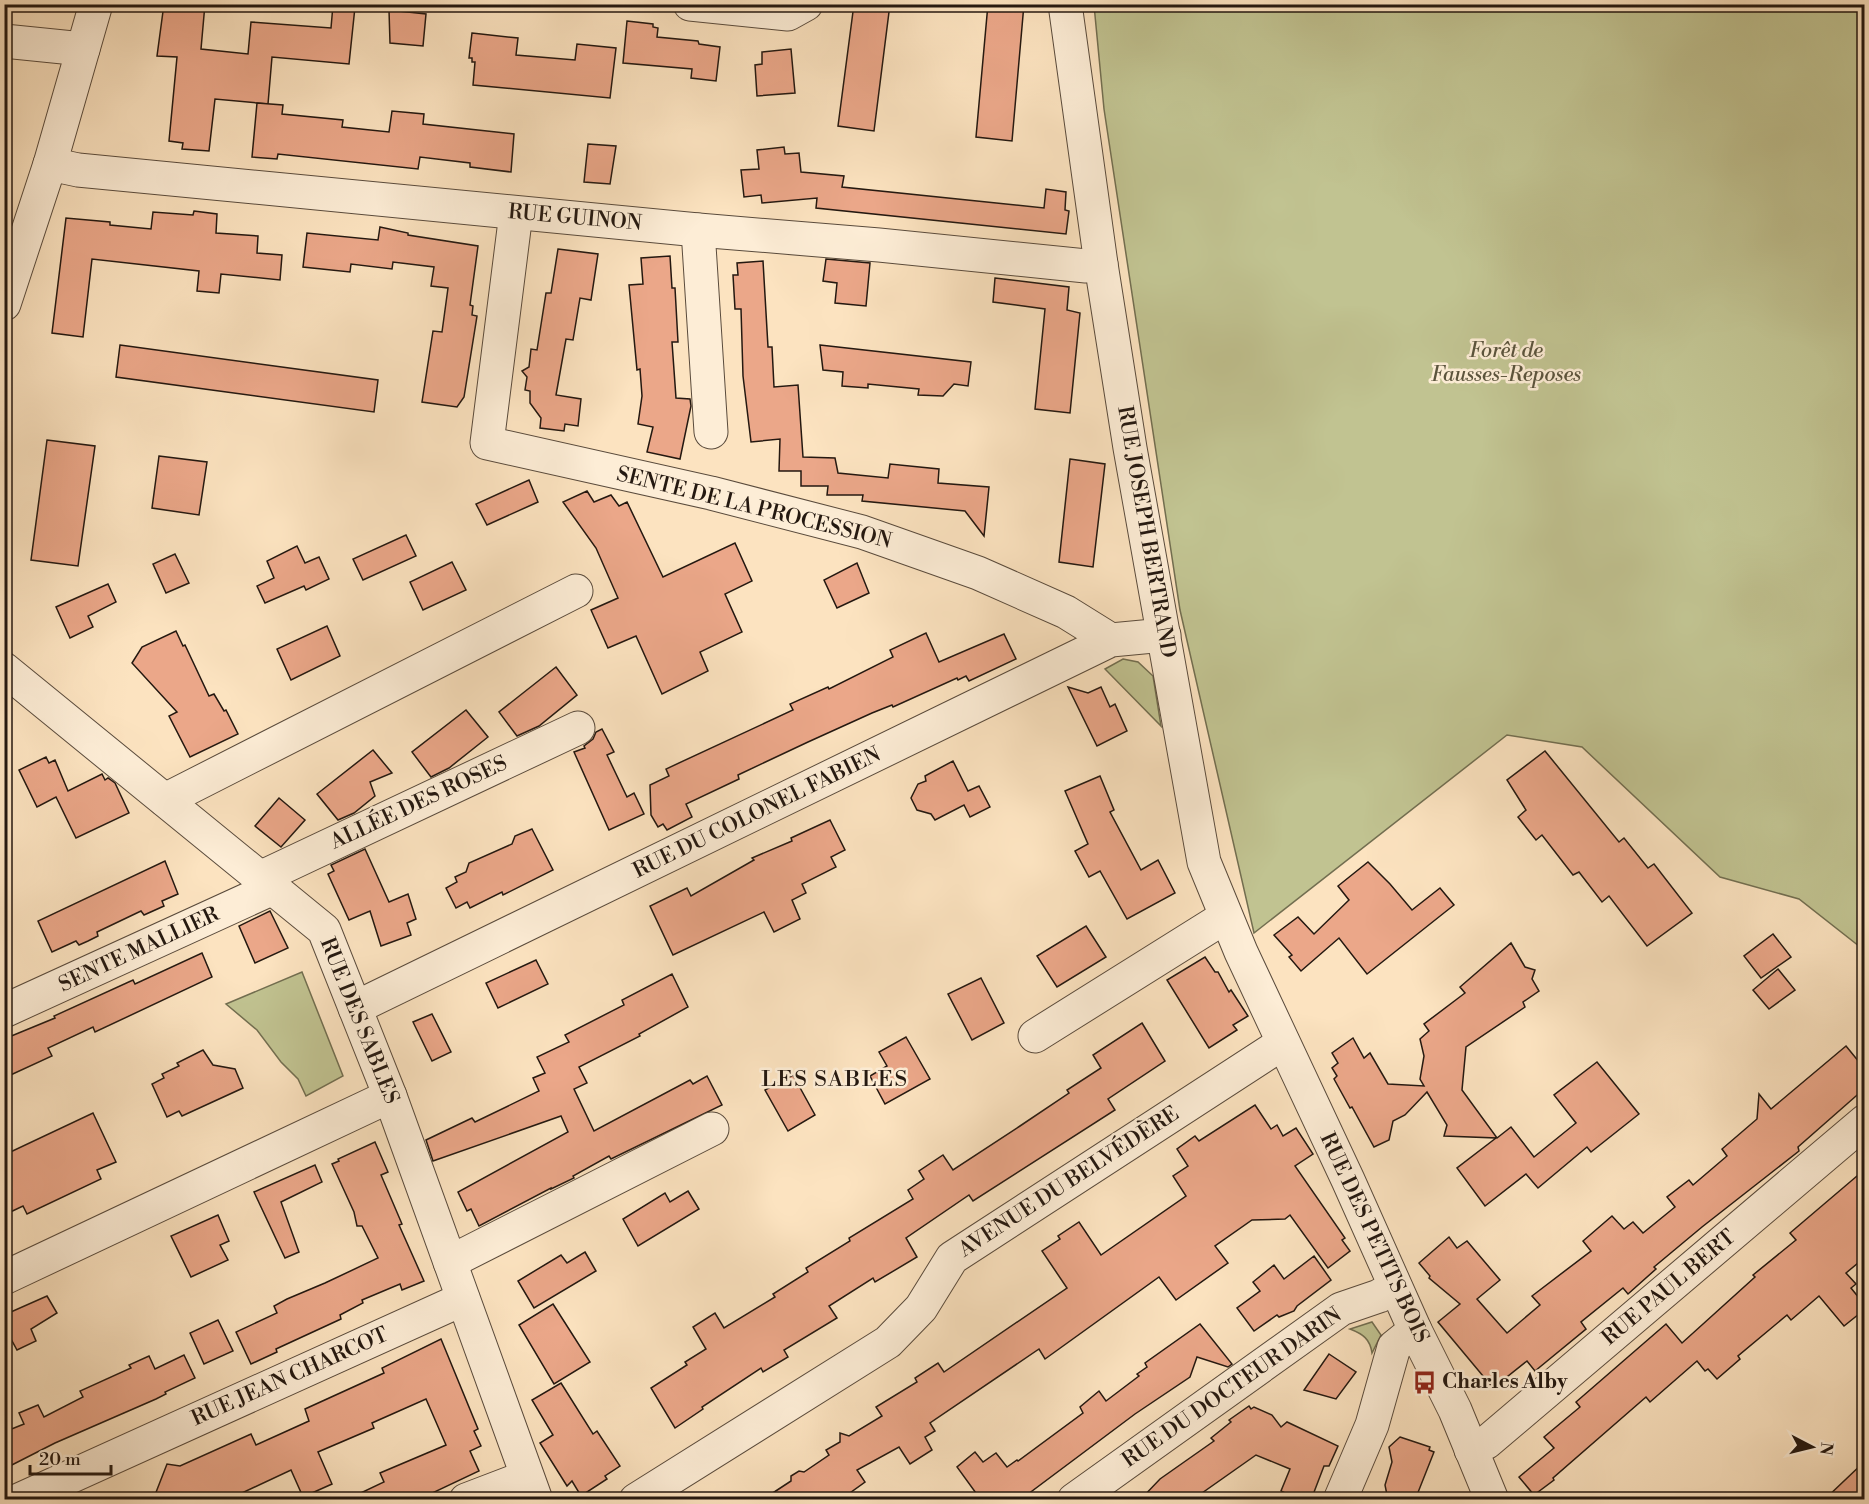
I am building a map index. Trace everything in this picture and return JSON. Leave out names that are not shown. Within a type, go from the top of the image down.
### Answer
[{"type":"street","points":[[4,304],[15,232],[50,164],[96,4]]},
{"type":"street","points":[[690,4],[788,14],[806,4]]},
{"type":"street","name":"RUE JOSEPH BERTRAND","points":[[1065,4],[1101,264],[1204,862],[1225,917],[1283,1043]]},
{"type":"street","points":[[4,41],[83,49]]},
{"type":"street","name":"RUE GUINON","points":[[50,164],[78,170],[516,213],[879,244],[1067,264],[1101,264]]},
{"type":"street","name":"SENTE DE LA PROCESSION","points":[[516,213],[487,443],[711,493],[862,532],[988,577],[1066,612],[1111,640]]},
{"type":"street","points":[[698,230],[711,432]]},
{"type":"street","points":[[165,800],[576,591]]},
{"type":"street","name":"RUE DU COLONEL FABIEN","points":[[355,1008],[1111,640],[1164,635]]},
{"type":"street","name":"RUE DES SABLES","points":[[4,669],[324,930],[390,1096],[531,1488]]},
{"type":"street","name":"ALLÉE DES ROSES","points":[[266,883],[578,729]]},
{"type":"street","name":"SENTE MALLIER","points":[[4,1011],[266,883]]},
{"type":"street","points":[[1035,1036],[1225,917]]},
{"type":"street","name":"RUE DES PETITS BOIS","points":[[1283,1043],[1415,1330],[1455,1410],[1492,1500]]},
{"type":"street","name":"AVENUE DU BELVÉDÈRE","points":[[636,1500],[888,1342],[921,1308],[952,1258],[1283,1043]]},
{"type":"street","points":[[4,1278],[390,1096]]},
{"type":"street","name":"RUE PAUL BERT","points":[[1471,1450],[1487,1442],[1864,1122]]},
{"type":"street","points":[[450,1262],[712,1129]]},
{"type":"street","name":"RUE DU DOCTEUR DARIN","points":[[1074,1500],[1341,1309],[1379,1296],[1395,1287]]},
{"type":"street","name":"RUE JEAN CHARCOT","points":[[19,1500],[463,1299]]},
{"type":"street","points":[[1340,1500],[1372,1425],[1394,1347],[1415,1330]]},
{"type":"street","points":[[466,1500],[531,1488]]},
{"type":"green space","name":"Forêt de Fausses-Reposes","points":[[1094,5],[1864,5],[1864,950],[1799,899],[1720,877],[1582,747],[1507,735],[1254,933],[1180,610],[1104,109]]},
{"type":"green space","points":[[1123,659],[1138,662],[1153,676],[1161,726],[1105,669]]},
{"type":"green space","points":[[302,972],[343,1076],[306,1096],[298,1079],[281,1062],[257,1030],[226,1004]]},
{"type":"green space","points":[[1372,1322],[1381,1335],[1372,1353],[1370,1344],[1365,1338],[1350,1329]]},
{"type":"building","points":[[164,4],[205,4],[201,49],[248,54],[251,22],[331,28],[333,5],[355,7],[349,64],[272,57],[268,104],[215,99],[209,151],[182,149],[183,143],[169,141],[177,57],[157,56]]},
{"type":"building","points":[[854,4],[890,4],[874,131],[838,126]]},
{"type":"building","points":[[988,4],[1024,4],[1012,141],[976,137]]},
{"type":"building","points":[[389,10],[426,14],[423,46],[390,43]]},
{"type":"building","points":[[627,21],[653,24],[653,27],[658,28],[657,37],[698,41],[699,44],[720,47],[716,81],[691,78],[692,69],[623,63]]},
{"type":"building","points":[[472,33],[518,38],[516,55],[575,60],[577,44],[616,48],[610,98],[473,85],[475,62],[469,58]]},
{"type":"building","points":[[791,49],[795,93],[757,96],[755,65],[762,64],[762,52]]},
{"type":"building","points":[[257,103],[283,105],[282,114],[343,120],[342,127],[389,132],[392,111],[424,114],[423,124],[514,134],[511,172],[470,167],[470,163],[420,157],[418,169],[278,154],[277,159],[252,157]]},
{"type":"building","points":[[588,144],[616,146],[610,184],[584,182]]},
{"type":"building","points":[[784,147],[785,154],[799,153],[801,172],[844,176],[842,187],[1044,208],[1046,189],[1066,192],[1065,210],[1069,211],[1066,234],[816,208],[817,198],[762,203],[761,195],[744,197],[741,170],[759,169],[757,150]]},
{"type":"building","points":[[194,211],[217,214],[216,233],[258,236],[257,253],[282,255],[280,280],[221,274],[219,293],[197,291],[199,271],[92,259],[83,337],[52,333],[66,218],[151,229],[153,212],[193,215]]},
{"type":"building","points":[[380,227],[408,233],[408,235],[478,246],[470,305],[473,306],[472,315],[477,316],[464,397],[457,407],[422,402],[433,331],[442,332],[448,288],[431,286],[434,267],[393,262],[392,269],[351,264],[350,272],[303,267],[307,233],[378,240]]},
{"type":"building","points":[[558,249],[598,254],[591,300],[580,298],[573,340],[566,339],[556,395],[581,399],[578,426],[565,424],[564,431],[540,428],[541,418],[530,403],[530,391],[525,390],[527,377],[522,371],[529,367],[531,349],[537,350],[546,293],[551,293]]},
{"type":"building","points":[[670,256],[672,288],[675,288],[678,342],[672,342],[676,398],[690,399],[691,406],[680,459],[647,452],[653,427],[638,424],[642,396],[640,369],[637,370],[629,285],[643,284],[641,258]]},
{"type":"building","points":[[826,259],[870,263],[866,306],[835,303],[837,283],[823,281]]},
{"type":"building","points":[[763,261],[768,347],[772,347],[774,387],[798,385],[803,457],[835,458],[838,473],[888,478],[890,464],[939,469],[938,483],[989,487],[984,536],[965,511],[862,501],[863,495],[827,495],[828,486],[801,486],[801,471],[779,471],[780,439],[751,442],[743,376],[741,309],[735,309],[733,275],[738,275],[737,263]]},
{"type":"building","points":[[995,278],[1069,287],[1067,310],[1080,313],[1070,413],[1035,409],[1045,309],[993,302]]},
{"type":"building","points":[[120,345],[378,380],[374,412],[116,377]]},
{"type":"building","points":[[820,345],[971,362],[968,386],[954,384],[943,396],[918,395],[919,389],[868,384],[868,388],[842,386],[843,372],[823,370]]},
{"type":"building","points":[[47,440],[95,446],[78,566],[31,560]]},
{"type":"building","points":[[159,456],[207,462],[199,515],[152,508]]},
{"type":"building","points":[[1070,459],[1105,464],[1093,567],[1059,562]]},
{"type":"building","points":[[529,480],[538,502],[487,525],[476,504]]},
{"type":"building","points":[[587,491],[594,502],[611,495],[619,506],[627,502],[663,577],[735,543],[752,581],[725,594],[742,632],[700,652],[708,671],[662,694],[636,636],[608,648],[591,610],[618,598],[596,548],[563,502]]},
{"type":"building","points":[[406,535],[416,556],[363,580],[353,559]]},
{"type":"building","points":[[297,546],[305,563],[319,557],[329,579],[306,590],[304,586],[265,603],[257,586],[274,578],[267,561]]},
{"type":"building","points":[[175,554],[189,583],[166,593],[153,564]]},
{"type":"building","points":[[452,562],[466,590],[423,610],[410,582]]},
{"type":"building","points":[[857,563],[869,593],[837,608],[824,580]]},
{"type":"building","points":[[108,584],[116,602],[88,616],[93,627],[70,638],[56,607]]},
{"type":"building","points":[[327,626],[340,656],[291,680],[277,649]]},
{"type":"building","points":[[176,631],[209,696],[214,694],[224,711],[226,710],[238,734],[190,757],[169,716],[177,712],[132,663],[142,647]]},
{"type":"building","points":[[926,633],[939,662],[1004,634],[1016,659],[969,681],[966,676],[958,680],[957,678],[808,742],[738,775],[739,779],[686,804],[692,817],[667,830],[663,824],[658,827],[651,815],[650,785],[669,776],[666,769],[793,710],[790,704],[828,687],[829,689],[893,657],[890,650]]},
{"type":"building","points":[[556,667],[577,695],[539,726],[517,736],[499,712]]},
{"type":"building","points":[[1068,687],[1088,693],[1101,687],[1110,707],[1115,704],[1127,731],[1097,746]]},
{"type":"building","points":[[466,710],[488,737],[449,768],[431,777],[412,752]]},
{"type":"building","points":[[602,729],[614,752],[607,755],[627,797],[634,793],[644,814],[609,830],[574,752],[585,748],[584,746],[593,739],[596,732]]},
{"type":"building","points":[[373,750],[392,773],[370,782],[375,796],[354,813],[338,820],[317,794]]},
{"type":"building","points":[[1545,751],[1619,842],[1624,838],[1648,868],[1654,864],[1692,913],[1647,946],[1609,896],[1602,902],[1579,872],[1573,875],[1542,835],[1536,840],[1518,817],[1526,810],[1507,780]]},
{"type":"building","points":[[46,757],[49,763],[55,760],[68,791],[102,774],[105,780],[108,778],[115,783],[129,813],[76,838],[56,797],[37,807],[19,770]]},
{"type":"building","points":[[953,761],[968,791],[979,786],[990,807],[970,817],[964,805],[935,820],[931,814],[917,810],[911,798],[918,784],[926,781],[925,776]]},
{"type":"building","points":[[1100,776],[1114,810],[1110,812],[1141,870],[1158,860],[1175,893],[1127,919],[1100,871],[1089,877],[1075,851],[1088,844],[1065,791]]},
{"type":"building","points":[[279,798],[305,820],[281,847],[255,826]]},
{"type":"building","points":[[830,820],[845,850],[831,857],[836,867],[802,884],[806,893],[792,900],[800,919],[774,932],[764,912],[673,955],[650,906],[687,888],[691,896],[754,860],[752,858],[792,841],[791,838]]},
{"type":"building","points":[[532,829],[553,870],[503,895],[502,892],[470,908],[467,902],[456,908],[446,888],[457,882],[455,877],[466,872],[469,863],[512,844],[515,836]]},
{"type":"building","points":[[365,849],[389,902],[408,894],[416,919],[407,923],[411,935],[381,946],[370,911],[349,920],[328,874],[334,871],[331,865]]},
{"type":"building","points":[[165,861],[178,894],[162,901],[164,906],[144,915],[141,911],[97,932],[98,936],[88,941],[79,945],[76,941],[52,952],[38,921]]},
{"type":"building","points":[[1368,862],[1412,910],[1440,888],[1454,905],[1367,974],[1339,938],[1301,971],[1289,957],[1292,955],[1274,935],[1298,917],[1314,934],[1349,900],[1338,886]]},
{"type":"building","points":[[270,911],[288,948],[255,963],[239,926]]},
{"type":"building","points":[[1086,926],[1106,957],[1057,987],[1037,956]]},
{"type":"building","points":[[1773,934],[1791,957],[1761,978],[1744,956]]},
{"type":"building","points":[[1511,943],[1525,967],[1535,970],[1532,979],[1539,991],[1523,1002],[1525,1007],[1466,1047],[1462,1090],[1497,1138],[1511,1127],[1534,1157],[1576,1123],[1554,1095],[1597,1062],[1639,1114],[1591,1152],[1587,1147],[1538,1188],[1526,1174],[1485,1206],[1457,1168],[1496,1138],[1444,1136],[1447,1125],[1427,1092],[1405,1115],[1393,1121],[1389,1140],[1374,1147],[1334,1079],[1337,1076],[1332,1068],[1338,1063],[1332,1053],[1353,1038],[1364,1058],[1370,1053],[1388,1084],[1424,1086],[1420,1079],[1424,1056],[1420,1039],[1429,1031],[1424,1024],[1465,993],[1460,987]]},
{"type":"building","points":[[202,953],[212,977],[95,1032],[93,1027],[48,1048],[52,1056],[4,1078],[4,1039],[55,1018],[54,1016],[133,980],[135,984]]},
{"type":"building","points":[[1205,957],[1248,1016],[1233,1025],[1237,1030],[1209,1048],[1167,980]]},
{"type":"building","points":[[536,960],[548,984],[498,1008],[486,983]]},
{"type":"building","points":[[1778,969],[1795,990],[1769,1009],[1753,990]]},
{"type":"building","points":[[672,974],[688,1007],[639,1034],[640,1036],[579,1067],[587,1083],[574,1089],[594,1131],[690,1080],[693,1084],[707,1076],[722,1105],[611,1159],[609,1156],[573,1176],[574,1178],[479,1226],[471,1209],[467,1211],[458,1192],[568,1132],[561,1116],[433,1161],[426,1140],[472,1118],[475,1122],[539,1091],[533,1078],[545,1073],[537,1057],[569,1042],[565,1035],[624,1005],[622,1000]]},
{"type":"building","points":[[981,978],[1004,1023],[972,1040],[948,994]]},
{"type":"building","points":[[432,1014],[451,1052],[432,1061],[413,1022]]},
{"type":"building","points":[[1142,1023],[1165,1061],[1108,1099],[1115,1110],[973,1201],[969,1195],[906,1238],[917,1257],[875,1282],[873,1278],[829,1306],[837,1318],[784,1350],[788,1357],[763,1372],[761,1368],[675,1428],[651,1388],[687,1365],[685,1362],[706,1349],[693,1327],[715,1313],[724,1328],[775,1297],[773,1294],[808,1272],[806,1268],[850,1241],[849,1238],[913,1199],[908,1190],[924,1179],[919,1171],[943,1155],[953,1170],[1020,1126],[1069,1093],[1067,1090],[1101,1068],[1093,1055]]},
{"type":"building","points":[[906,1037],[930,1079],[885,1104],[870,1076],[887,1066],[879,1052]]},
{"type":"building","points":[[1846,1046],[1864,1068],[1864,1089],[1798,1147],[1799,1151],[1654,1267],[1656,1269],[1628,1294],[1623,1288],[1581,1322],[1586,1329],[1535,1371],[1527,1361],[1493,1388],[1438,1322],[1460,1304],[1429,1278],[1430,1276],[1419,1263],[1449,1237],[1457,1248],[1467,1241],[1500,1280],[1477,1299],[1507,1333],[1540,1305],[1532,1296],[1591,1251],[1583,1241],[1612,1216],[1624,1229],[1633,1222],[1643,1233],[1675,1207],[1667,1197],[1689,1180],[1693,1185],[1727,1156],[1722,1149],[1757,1119],[1759,1094],[1771,1109]]},
{"type":"building","points":[[203,1050],[213,1065],[235,1069],[243,1088],[182,1116],[179,1111],[167,1117],[152,1084],[164,1078],[162,1074],[179,1066],[177,1063]]},
{"type":"building","points":[[793,1075],[815,1115],[788,1131],[765,1090]]},
{"type":"building","points":[[1255,1105],[1271,1129],[1277,1125],[1283,1136],[1296,1128],[1313,1154],[1295,1166],[1345,1238],[1342,1240],[1350,1251],[1328,1268],[1290,1215],[1285,1219],[1252,1220],[1215,1246],[1228,1263],[1176,1300],[1159,1277],[1045,1359],[1039,1349],[930,1423],[935,1431],[925,1437],[932,1450],[910,1464],[899,1447],[857,1470],[865,1482],[840,1500],[762,1500],[791,1481],[791,1476],[799,1471],[804,1472],[829,1455],[826,1450],[840,1442],[840,1433],[849,1436],[882,1416],[876,1407],[917,1382],[915,1378],[938,1363],[944,1372],[1067,1288],[1042,1251],[1060,1239],[1058,1236],[1079,1222],[1101,1255],[1186,1196],[1173,1176],[1188,1166],[1177,1149],[1195,1136],[1199,1141]]},
{"type":"building","points":[[93,1113],[116,1162],[97,1170],[101,1179],[27,1214],[23,1206],[4,1215],[4,1155]]},
{"type":"building","points":[[375,1142],[388,1172],[381,1175],[402,1224],[399,1225],[424,1281],[402,1290],[400,1284],[362,1300],[363,1303],[340,1315],[341,1319],[276,1349],[277,1352],[251,1364],[236,1332],[277,1313],[274,1306],[287,1299],[378,1258],[362,1226],[357,1226],[354,1212],[332,1164]]},
{"type":"building","points":[[315,1165],[322,1182],[281,1202],[299,1252],[285,1258],[254,1192]]},
{"type":"building","points":[[1864,1170],[1864,1258],[1846,1273],[1856,1284],[1851,1288],[1864,1304],[1864,1310],[1844,1326],[1819,1296],[1791,1320],[1787,1315],[1738,1356],[1740,1359],[1717,1379],[1708,1369],[1705,1371],[1697,1361],[1650,1402],[1646,1397],[1553,1478],[1554,1480],[1534,1495],[1519,1477],[1554,1448],[1544,1437],[1580,1407],[1576,1402],[1666,1324],[1682,1343],[1755,1277],[1753,1275],[1796,1240],[1790,1233]]},
{"type":"building","points":[[688,1191],[699,1209],[638,1246],[623,1219],[665,1193],[670,1202]]},
{"type":"building","points":[[218,1215],[229,1241],[220,1245],[228,1260],[191,1277],[171,1236]]},
{"type":"building","points":[[585,1252],[596,1271],[534,1308],[518,1281],[561,1255],[567,1263]]},
{"type":"building","points":[[1314,1256],[1331,1280],[1297,1306],[1294,1311],[1279,1317],[1277,1315],[1254,1331],[1237,1308],[1260,1291],[1253,1282],[1274,1265],[1284,1279]]},
{"type":"building","points":[[47,1296],[57,1313],[31,1329],[36,1341],[17,1350],[4,1326],[4,1315]]},
{"type":"building","points":[[553,1304],[590,1362],[554,1384],[519,1325]]},
{"type":"building","points":[[218,1320],[233,1351],[204,1364],[190,1333]]},
{"type":"building","points":[[1200,1324],[1232,1364],[1228,1367],[1197,1357],[1190,1377],[1135,1414],[1020,1500],[981,1500],[957,1467],[975,1452],[983,1462],[996,1453],[1007,1467],[1018,1461],[1083,1413],[1080,1407],[1099,1391],[1106,1401],[1139,1376],[1137,1374],[1147,1367],[1145,1363]]},
{"type":"building","points":[[441,1339],[478,1429],[474,1431],[481,1446],[470,1451],[479,1471],[430,1494],[433,1500],[346,1500],[384,1482],[380,1473],[446,1445],[426,1399],[372,1423],[374,1428],[318,1452],[332,1484],[303,1497],[291,1470],[227,1500],[153,1500],[167,1464],[180,1466],[251,1434],[256,1445],[309,1421],[305,1409],[384,1373],[382,1368]]},
{"type":"building","points":[[1329,1354],[1356,1372],[1336,1399],[1304,1390]]},
{"type":"building","points":[[184,1355],[195,1378],[165,1392],[166,1394],[156,1399],[55,1443],[4,1469],[4,1432],[24,1424],[19,1413],[38,1405],[44,1417],[83,1397],[80,1391],[131,1368],[129,1365],[149,1356],[155,1369]]},
{"type":"building","points":[[561,1383],[593,1434],[597,1431],[620,1466],[605,1476],[607,1479],[581,1496],[572,1481],[567,1486],[540,1443],[553,1435],[532,1400]]},
{"type":"building","points":[[1249,1406],[1251,1409],[1254,1407],[1272,1415],[1281,1427],[1287,1422],[1338,1446],[1329,1466],[1324,1466],[1311,1500],[1299,1500],[1281,1491],[1290,1469],[1256,1455],[1192,1500],[1140,1500],[1160,1479],[1214,1441],[1211,1438],[1231,1422],[1229,1420]]},
{"type":"building","points":[[1400,1437],[1430,1447],[1429,1450],[1434,1452],[1415,1500],[1388,1500],[1385,1485],[1392,1462],[1389,1447]]},
{"type":"building","points":[[1864,1462],[1864,1500],[1824,1500]]},
{"type":"place","name":"Charles Alby","points":[[1424,1382]]},
{"type":"district","name":"LES SABLES","points":[[835,1079]]}]
